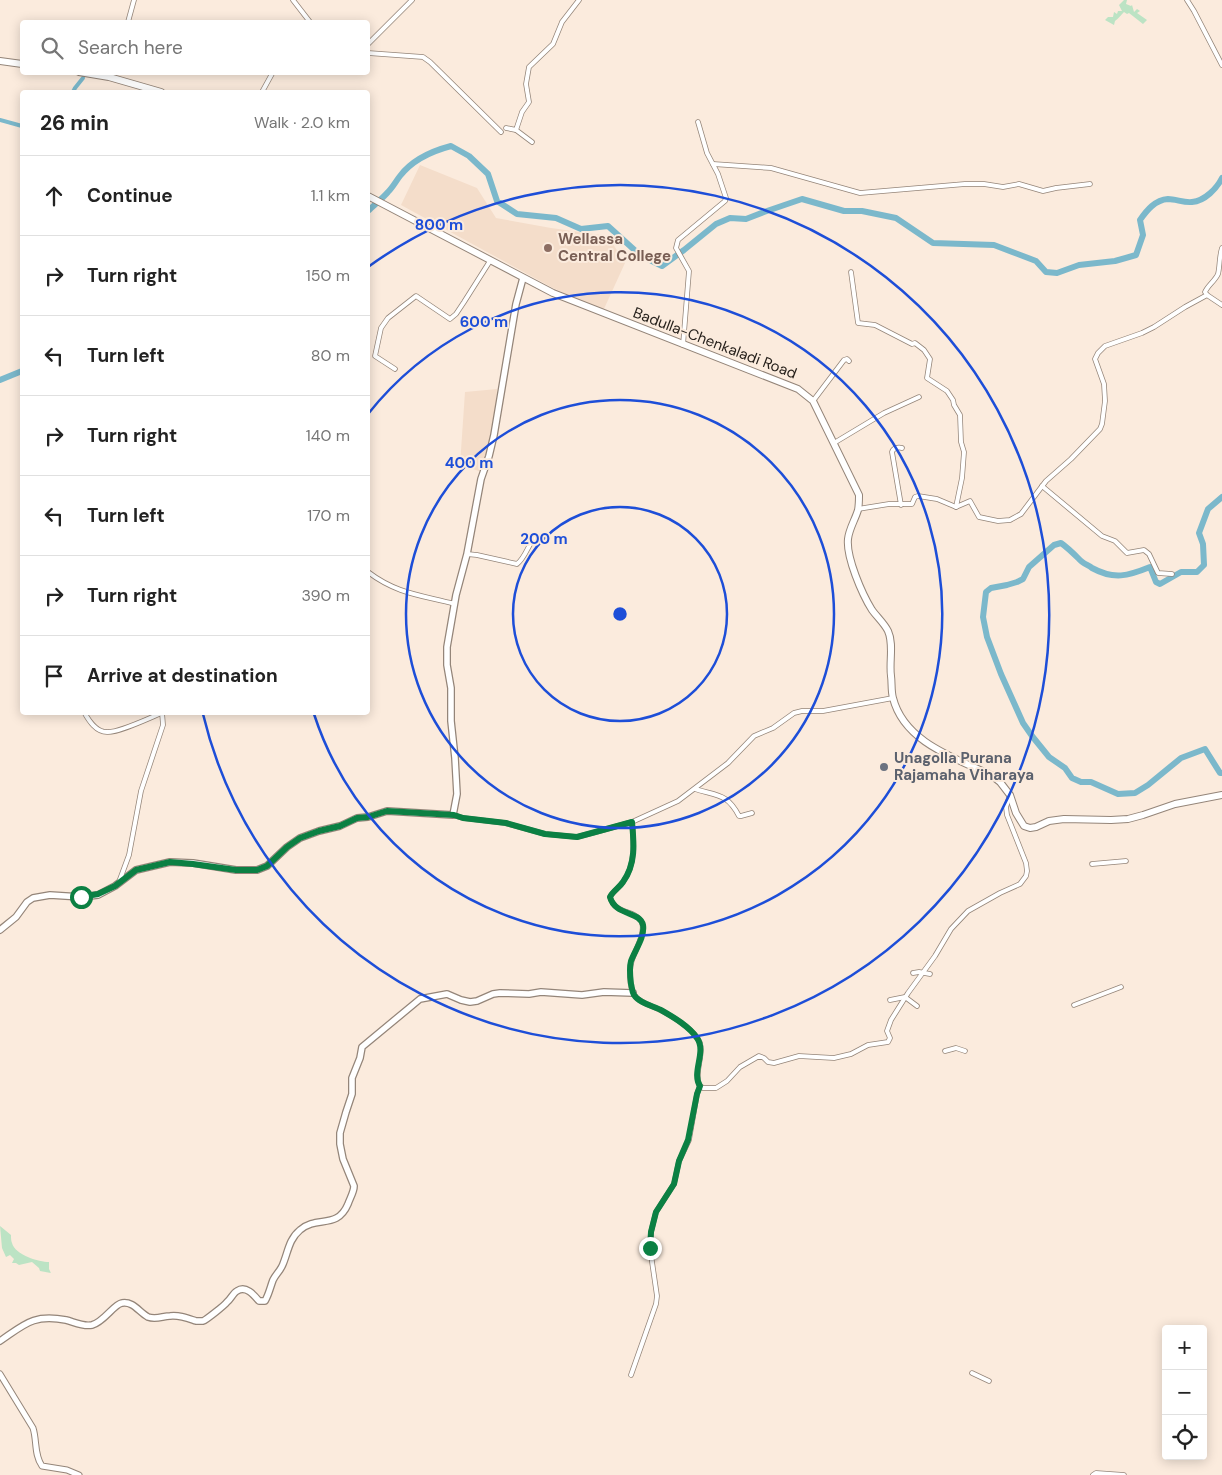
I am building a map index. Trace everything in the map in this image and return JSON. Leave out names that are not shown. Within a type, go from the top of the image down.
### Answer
[{"type":"highway","points":[[0,61],[20,64]]},
{"type":"highway","points":[[96,75],[154,90]]},
{"type":"highway","name":"Badulla-Chenkaladi Road","points":[[371,197],[552,293],[798,389],[813,401],[859,495],[858,509],[848,537],[848,551],[856,576],[871,608],[888,632],[893,698],[902,719],[928,745],[991,775],[1000,782],[1010,795],[1016,813],[1024,826],[1030,828],[1064,818],[1128,819],[1175,804],[1222,795]]},
{"type":"main road","points":[[0,930],[16,917],[27,902],[33,898],[50,895],[81,897],[98,894],[136,870],[170,862],[236,870],[257,870],[267,866],[287,847],[300,838],[340,826],[357,818],[368,817],[387,811],[454,815],[458,794],[451,721],[452,688],[446,665],[447,647],[481,479],[494,435],[516,304],[523,278]]},
{"type":"main road","points":[[0,1342],[20,1326],[35,1319],[66,1320],[84,1325],[92,1325],[103,1320],[118,1304],[122,1303],[131,1304],[149,1317],[182,1316],[197,1321],[204,1321],[237,1291],[243,1289],[250,1291],[259,1301],[265,1301],[270,1294],[274,1279],[283,1265],[294,1236],[302,1228],[340,1217],[346,1208],[354,1186],[340,1144],[340,1133],[352,1094],[352,1078],[362,1048],[420,999],[447,994],[470,1002],[500,993],[529,994],[541,992],[582,995],[604,992],[633,993]]},
{"type":"street","points":[[129,20],[134,0]]},
{"type":"street","points":[[292,0],[308,20]]},
{"type":"street","points":[[370,42],[412,0]]},
{"type":"street","points":[[516,130],[522,112],[529,102],[526,84],[529,67],[553,44],[562,22],[579,0]]},
{"type":"street","points":[[1187,0],[1222,65]]},
{"type":"street","points":[[370,53],[423,57],[501,132]]},
{"type":"street","points":[[263,90],[272,75]]},
{"type":"street","points":[[682,345],[689,271],[676,248],[678,240],[725,201],[726,198],[707,153],[698,122]]},
{"type":"street","points":[[506,128],[516,130],[532,142]]},
{"type":"street","points":[[713,164],[771,168],[860,193],[965,184],[1003,187],[1019,184],[1043,191],[1090,184]]},
{"type":"street","points":[[1222,248],[1218,273],[1205,292],[1222,305]]},
{"type":"street","points":[[395,369],[375,356],[382,328],[388,318],[416,296],[450,319],[456,314],[490,260]]},
{"type":"street","points":[[852,272],[858,323],[875,325],[912,344],[915,343],[924,350],[930,359],[928,378],[947,392],[960,415],[960,442],[964,452],[962,478],[956,507]]},
{"type":"street","points":[[858,509],[889,504],[912,504],[915,497],[918,496],[937,499],[956,507],[970,502],[979,517],[998,521],[1010,520],[1021,514],[1046,481],[1088,442],[1102,424],[1105,401],[1101,376],[1095,359],[1098,353],[1105,346],[1150,329],[1207,295]]},
{"type":"street","points":[[813,401],[845,360],[847,359],[849,362]]},
{"type":"street","points":[[834,444],[884,413],[919,397]]},
{"type":"street","points":[[901,505],[892,452],[899,447],[902,448]]},
{"type":"street","points":[[1042,486],[1102,536],[1115,541],[1128,553],[1144,550],[1149,554],[1158,573],[1172,574]]},
{"type":"street","points":[[467,554],[517,564],[521,561],[536,536]]},
{"type":"street","points":[[370,573],[383,583],[407,593],[455,604]]},
{"type":"street","points":[[454,815],[463,818],[506,823],[545,834],[577,837],[632,822],[678,801],[728,763],[754,736],[773,728],[794,713],[823,711],[893,698]]},
{"type":"street","points":[[86,715],[90,723],[105,733],[114,732],[157,715]]},
{"type":"street","points":[[119,882],[129,855],[141,791],[163,725],[162,715]]},
{"type":"street","points":[[695,789],[726,798],[734,805],[739,816],[752,813]]},
{"type":"street","points":[[700,1086],[716,1088],[727,1082],[740,1067],[759,1056],[768,1062],[774,1063],[799,1056],[834,1058],[851,1054],[868,1045],[888,1042],[890,1038],[888,1026],[905,997],[935,956],[951,929],[968,911],[1020,884],[1026,876],[1026,863],[1007,815],[1006,807],[1010,795]]},
{"type":"street","points":[[630,1375],[655,1312],[657,1296],[650,1248],[651,1232],[656,1212],[674,1184],[679,1161],[688,1140],[700,1086],[698,1073],[701,1050],[697,1038],[684,1025],[661,1010],[640,1000],[633,993],[630,975],[631,962],[641,938],[643,924],[636,916],[617,908],[611,902],[610,897],[622,883],[632,866],[632,822]]},
{"type":"street","points":[[1092,864],[1126,861]]},
{"type":"street","points":[[913,973],[923,972],[930,974]]},
{"type":"street","points":[[1074,1005],[1121,987]]},
{"type":"street","points":[[890,1000],[905,997],[917,1006]]},
{"type":"street","points":[[945,1051],[956,1048],[964,1051]]},
{"type":"street","points":[[972,1373],[989,1381]]},
{"type":"street","points":[[0,1374],[33,1428],[36,1437],[38,1460],[42,1466],[67,1470],[78,1475]]},
{"type":"street","points":[[1093,1475],[1096,1473],[1124,1475]]},
{"type":"shaded area","name":"Wellassa Central College","points":[[420,165],[477,188],[496,218],[608,236],[625,263],[603,311],[553,288],[401,205]]},
{"type":"shaded area","points":[[497,389],[495,424],[482,472],[460,465],[465,392]]},
{"type":"green space","points":[[1124,0],[1127,0],[1126,4],[1132,5],[1134,12],[1137,9],[1140,11],[1137,13],[1147,20],[1143,24],[1129,13],[1124,12],[1115,21],[1114,25],[1105,20],[1108,17],[1113,17],[1114,12],[1117,14],[1118,11],[1122,11],[1119,5]]},
{"type":"green space","points":[[0,1226],[11,1235],[14,1247],[22,1254],[39,1261],[49,1262],[51,1273],[40,1271],[32,1262],[19,1265],[12,1263],[14,1259],[10,1255],[6,1257],[2,1248]]},
{"type":"waterway","points":[[74,90],[83,78]]},
{"type":"waterway","points":[[0,120],[20,125]]},
{"type":"waterway","points":[[370,209],[386,195],[405,170],[417,160],[437,150],[451,146],[469,156],[488,174],[497,201],[517,214],[556,218],[581,229],[608,226],[640,255],[662,266],[716,224],[730,218],[746,219],[802,199],[844,211],[862,211],[896,218],[933,243],[994,245],[1036,261],[1046,272],[1057,273],[1079,265],[1115,261],[1136,255],[1143,235],[1140,220],[1152,206],[1159,201],[1168,199],[1189,202],[1197,201],[1206,197],[1214,190],[1222,178]]},
{"type":"waterway","points":[[0,380],[20,372]]},
{"type":"waterway","points":[[1222,497],[1208,509],[1199,533],[1203,544],[1204,565],[1197,572],[1181,572],[1160,584],[1156,582],[1150,567],[1135,573],[1107,574],[1083,563],[1061,543],[1054,545],[1029,567],[1023,579],[991,588],[986,592],[983,617],[987,637],[1023,723],[1049,757],[1065,768],[1072,778],[1081,782],[1091,782],[1118,794],[1135,793],[1148,785],[1181,758],[1205,749],[1220,773],[1222,773]]},
{"type":"place","name":"Wellassa Central College","points":[[548,248]]},
{"type":"place","name":"Unagolla Purana Rajamaha Viharaya","points":[[884,767]]},
{"type":"route","points":[[81,897],[98,894],[115,886],[136,870],[170,862],[236,870],[257,870],[267,866],[287,847],[300,838],[340,826],[357,818],[368,817],[387,811],[454,815],[463,818],[506,823],[545,834],[577,837],[632,822],[632,866],[622,883],[610,897],[611,902],[617,908],[636,916],[643,924],[641,938],[631,962],[630,975],[633,993],[640,1000],[661,1010],[689,1029],[700,1043],[701,1050],[698,1073],[700,1086],[688,1140],[677,1167],[674,1184],[656,1212],[651,1232],[650,1248]]}]
